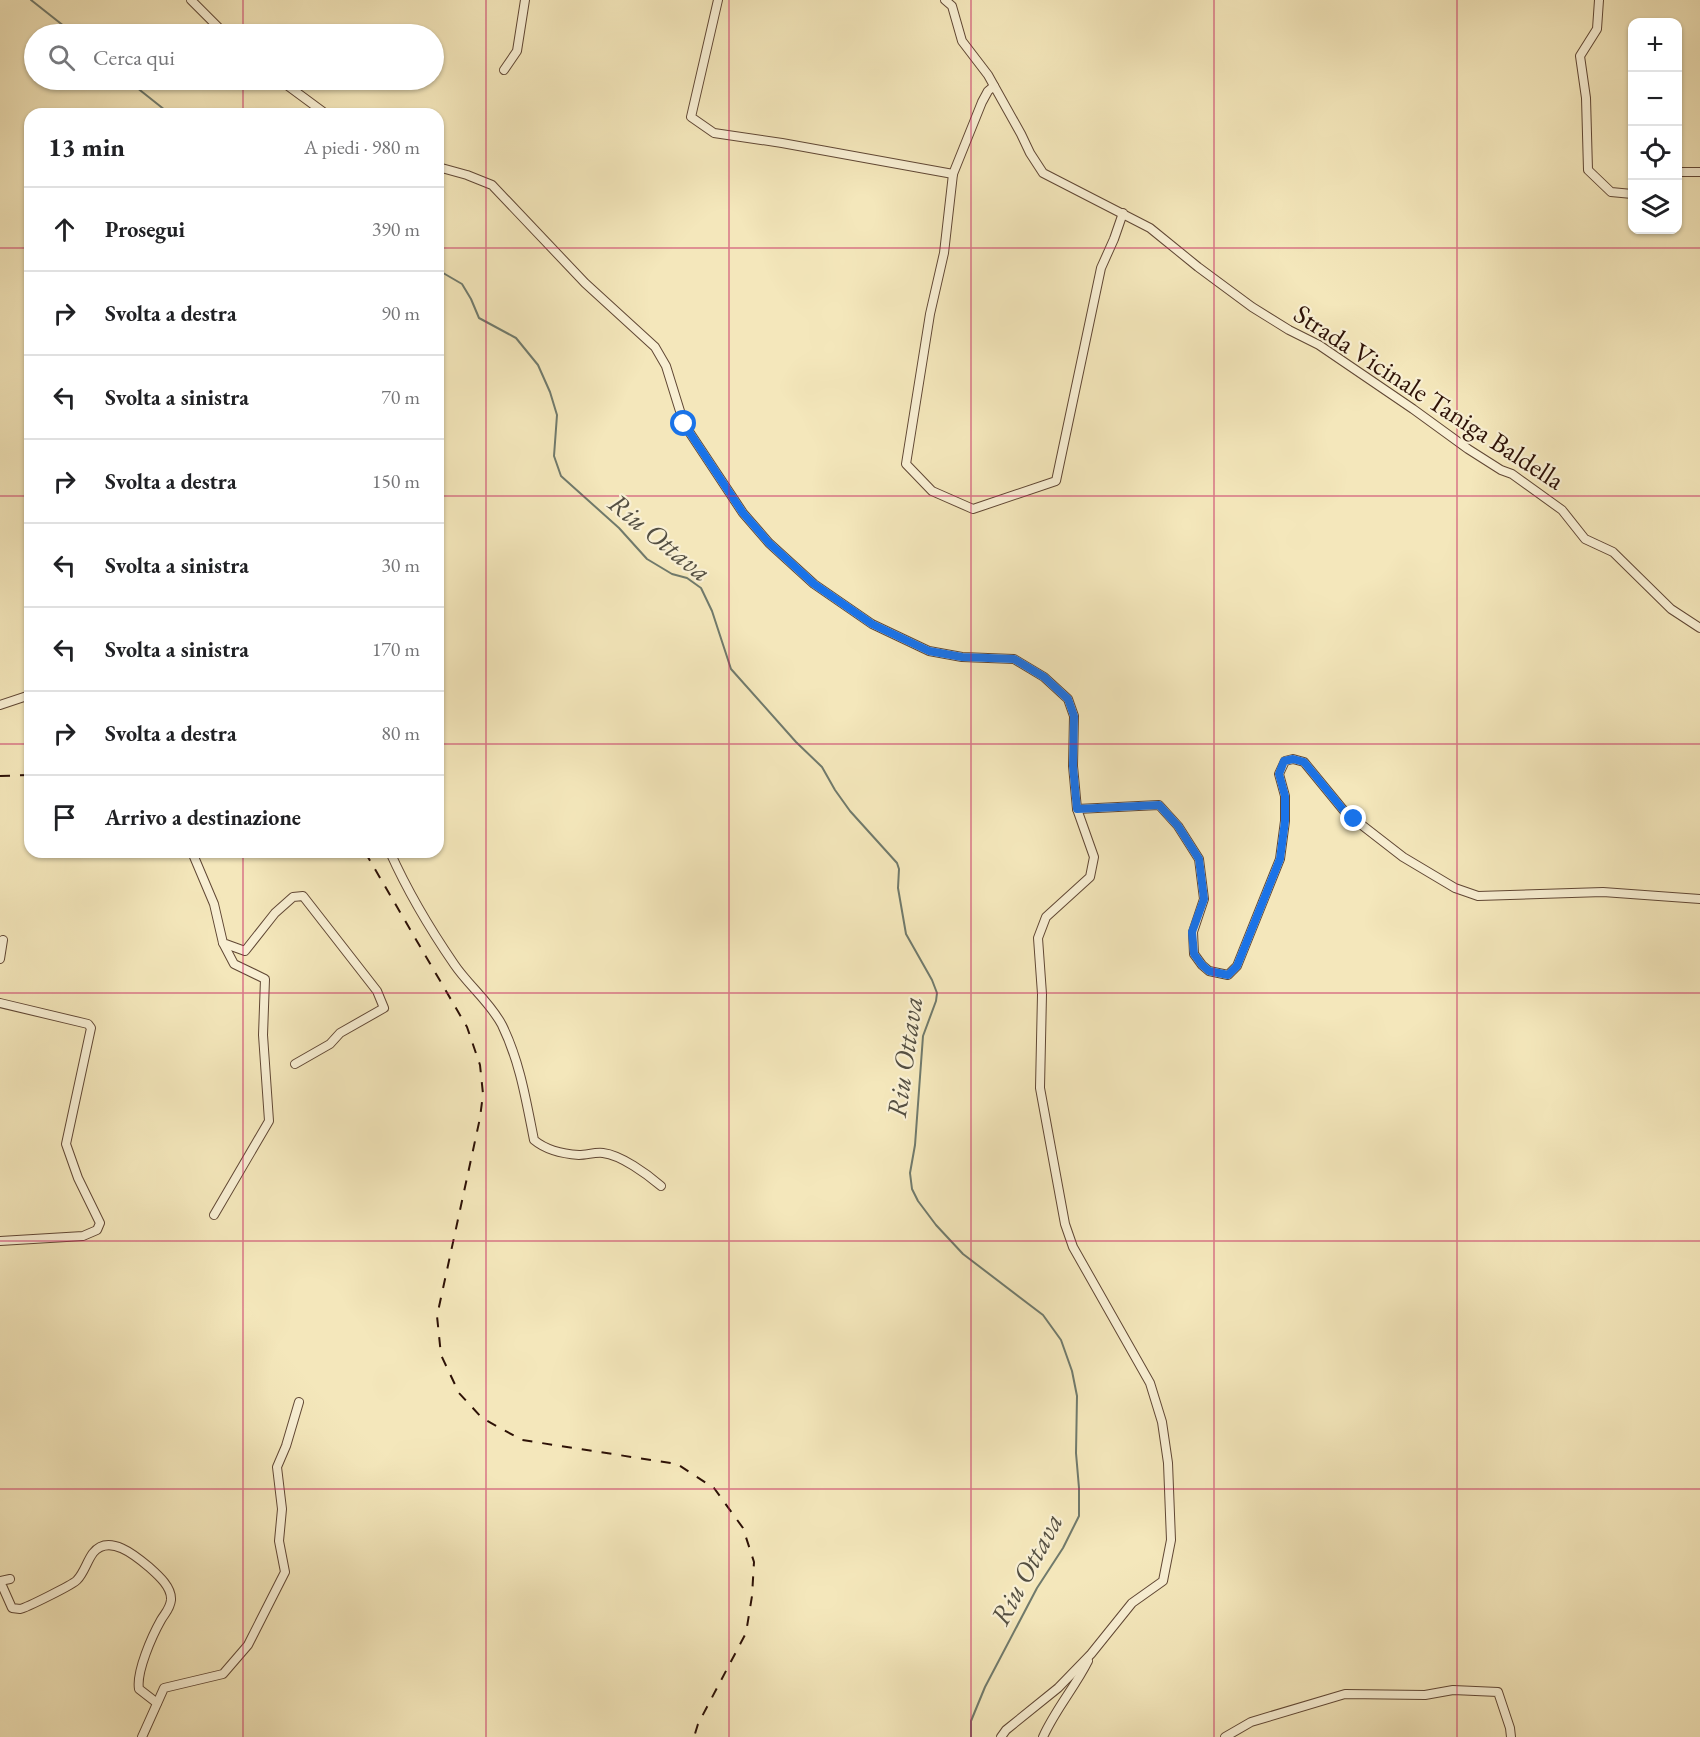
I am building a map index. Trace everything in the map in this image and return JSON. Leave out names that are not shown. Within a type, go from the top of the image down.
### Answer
[{"type":"street","points":[[191,0],[215,24]]},
{"type":"street","points":[[504,70],[517,51],[525,0]]},
{"type":"street","points":[[718,0],[692,117],[714,132],[953,174]]},
{"type":"street","name":"Strada Vicinale Taniga Baldella","points":[[945,0],[952,6],[962,41],[994,87],[1043,173],[1149,228],[1252,307],[1319,345],[1468,449],[1528,485],[1562,510],[1585,539],[1613,552],[1671,609],[1700,628]]},
{"type":"street","points":[[1599,0],[1598,29],[1580,56],[1586,98],[1588,170],[1611,192],[1628,194]]},
{"type":"street","points":[[994,87],[988,91],[982,102],[953,174],[944,253],[930,314],[906,464],[933,491],[973,509],[1056,481],[1101,268],[1123,213]]},
{"type":"street","points":[[294,90],[318,108]]},
{"type":"street","points":[[444,169],[492,185],[585,283],[655,347],[666,366],[684,424],[743,513],[769,543],[814,584],[872,624],[929,651],[962,657],[1014,659],[1044,677],[1068,699],[1074,716],[1073,766],[1077,809],[1094,857],[1090,877],[1046,917],[1038,938],[1042,994],[1040,1088],[1065,1224],[1073,1247],[1150,1383],[1162,1422],[1168,1463],[1171,1540],[1163,1581],[1132,1603],[1091,1654],[1058,1688],[1006,1730],[1001,1737]]},
{"type":"street","points":[[1682,172],[1700,172]]},
{"type":"street","points":[[0,705],[24,697]]},
{"type":"street","points":[[1077,809],[1159,805],[1178,826],[1199,859],[1204,899],[1192,932],[1194,954],[1209,971],[1228,975],[1237,966],[1280,859],[1285,821],[1285,796],[1279,774],[1284,761],[1293,759],[1304,762],[1345,812],[1403,856],[1453,887],[1478,896],[1603,892],[1700,899]]},
{"type":"street","points":[[195,858],[214,904],[223,943],[234,964],[265,979],[263,1035],[269,1121],[214,1215]]},
{"type":"street","points":[[393,858],[422,912],[455,965],[501,1023],[520,1070],[534,1140],[557,1151],[578,1155],[604,1153],[626,1162],[662,1186]]},
{"type":"street","points":[[223,943],[245,951],[275,913],[293,897],[303,896],[377,991],[384,1008],[295,1064]]},
{"type":"street","points":[[0,959],[3,940]]},
{"type":"street","points":[[0,1003],[88,1024],[91,1028],[66,1144],[78,1178],[100,1223],[97,1230],[84,1236],[0,1241]]},
{"type":"street","points":[[142,1737],[164,1688],[223,1674],[248,1645],[285,1572],[279,1541],[282,1509],[277,1467],[299,1402]]},
{"type":"street","points":[[10,1579],[0,1581],[1,1586],[12,1608],[20,1609],[77,1581],[93,1552],[100,1547],[118,1546],[139,1558],[157,1574],[171,1593],[170,1607],[161,1620],[142,1666],[138,1682],[139,1689],[157,1703]]},
{"type":"street","points":[[1042,1737],[1053,1716],[1082,1673],[1091,1654]]},
{"type":"street","points":[[1225,1737],[1251,1722],[1345,1694],[1425,1695],[1453,1690],[1498,1692],[1511,1737]]},
{"type":"waterway","name":"Riu Ottava","points":[[31,0],[61,24]]},
{"type":"waterway","name":"Riu Ottava","points":[[140,90],[162,108]]},
{"type":"waterway","name":"Riu Ottava","points":[[444,274],[462,284],[479,318],[516,338],[538,365],[557,415],[554,456],[561,476],[619,528],[647,559],[672,574],[687,578],[701,588],[712,611],[731,669],[796,742],[822,767],[850,811],[897,863],[898,888],[906,934],[937,993],[923,1036],[915,1145],[910,1173],[912,1189],[936,1225],[963,1254],[1043,1315],[1061,1340],[1072,1371],[1077,1396],[1076,1453],[1079,1516],[1063,1548],[1037,1588],[985,1687],[971,1721],[971,1737]]},
{"type":"railway","points":[[0,776],[24,775]]},
{"type":"railway","points":[[368,858],[467,1027],[480,1065],[483,1094],[480,1118],[437,1316],[441,1355],[459,1393],[482,1418],[522,1440],[677,1464],[714,1488],[743,1528],[754,1562],[752,1596],[746,1633],[698,1724],[694,1737]]},
{"type":"route","points":[[684,424],[743,513],[769,543],[814,584],[872,624],[929,651],[962,657],[1014,659],[1044,677],[1068,699],[1074,716],[1073,766],[1077,809],[1159,805],[1178,826],[1199,859],[1204,899],[1192,932],[1192,945],[1194,954],[1209,971],[1228,975],[1237,966],[1280,859],[1285,821],[1285,796],[1279,774],[1284,761],[1293,759],[1304,762],[1345,812],[1354,819]]}]
